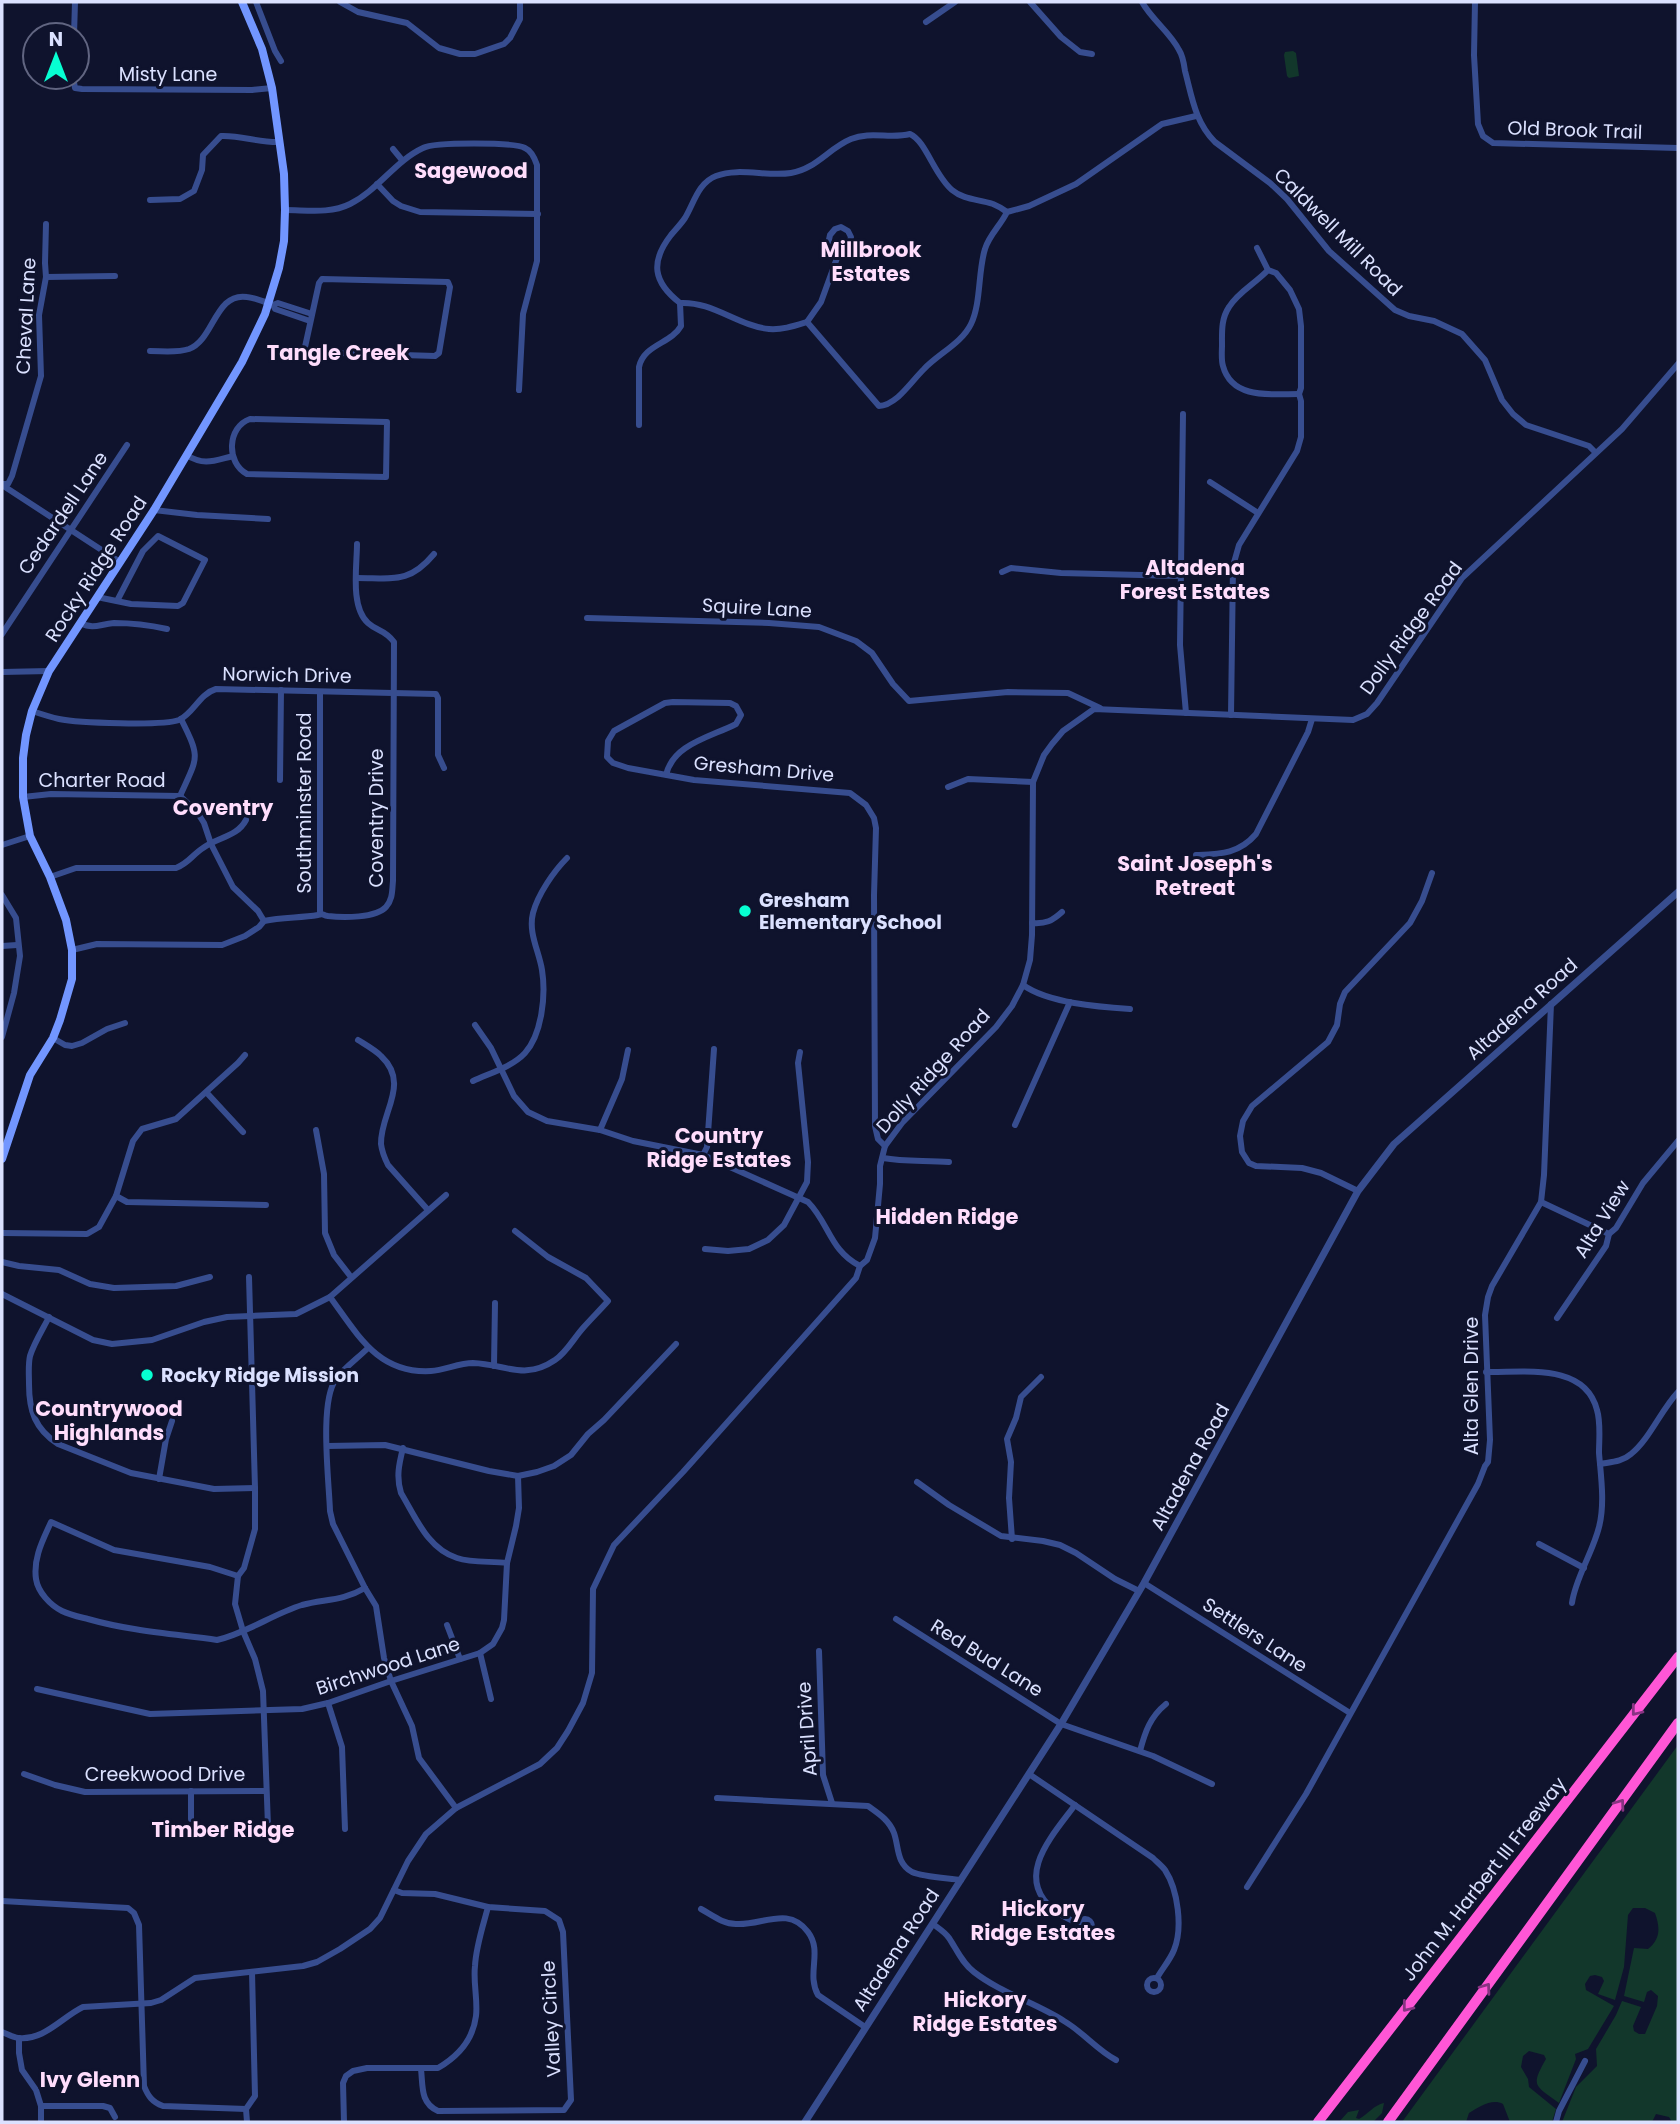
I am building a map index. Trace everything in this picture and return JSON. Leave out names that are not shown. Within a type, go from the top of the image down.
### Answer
[{"type":"highway","name":"John M. Harbert III Freeway","points":[[1318,2122],[1678,1657]]},
{"type":"highway","points":[[1388,2122],[1678,1723]]},
{"type":"main road","name":"Rocky Ridge Road","points":[[2,1159],[30,1075],[53,1038],[72,979],[72,950],[66,920],[50,877],[30,836],[23,797],[23,758],[33,711],[49,671],[154,510],[242,362],[271,304],[284,242],[285,177],[272,88],[262,49],[242,2]]},
{"type":"street","points":[[74,21],[75,2]]},
{"type":"street","points":[[256,2],[281,61]]},
{"type":"street","points":[[340,2],[358,12],[407,23],[439,48],[460,54],[475,54],[504,44],[520,19],[520,2]]},
{"type":"street","points":[[926,22],[955,2]]},
{"type":"street","points":[[1030,2],[1061,37],[1080,52],[1092,54]]},
{"type":"street","name":"Caldwell Mill Road","points":[[1142,2],[1181,52],[1196,116],[1215,142],[1287,199],[1329,251],[1382,300],[1409,316],[1434,321],[1462,334],[1485,360],[1502,400],[1513,414],[1530,427],[1589,446],[1595,452]]},
{"type":"street","name":"Old Brook Trail","points":[[1475,2],[1478,124],[1483,136],[1493,143],[1678,148]]},
{"type":"street","name":"Misty Lane","points":[[91,89],[272,88]]},
{"type":"street","points":[[807,323],[879,406],[884,406],[897,398],[925,367],[965,334],[971,325],[976,311],[985,247],[1007,212],[1029,206],[1076,184],[1162,124],[1196,116]]},
{"type":"street","points":[[837,258],[827,249],[827,242],[835,229],[841,227],[848,231],[851,237],[847,252],[837,258],[821,302],[807,323],[787,329],[768,329],[697,304],[680,303],[662,285],[657,271],[659,253],[684,219],[698,192],[715,176],[726,173],[789,173],[804,170],[841,143],[855,137],[910,134],[918,138],[937,175],[953,191],[968,199],[995,204],[1007,212]]},
{"type":"street","points":[[150,200],[180,198],[194,191],[204,155],[220,136],[234,135],[266,143],[279,142]]},
{"type":"street","points":[[285,210],[337,209],[351,204],[402,160],[425,146],[510,145],[525,148],[533,155],[537,166],[537,261],[523,314],[519,390]]},
{"type":"street","points":[[393,149],[402,160]]},
{"type":"street","points":[[377,184],[393,201],[420,212],[538,214]]},
{"type":"street","name":"Cheval Lane","points":[[2,484],[8,484],[12,476],[39,384],[39,315],[46,277],[46,223]]},
{"type":"street","points":[[1231,715],[1233,566],[1239,545],[1297,451],[1301,437],[1299,309],[1290,290],[1276,273],[1268,270],[1257,248]]},
{"type":"street","points":[[1268,270],[1228,309],[1221,326],[1223,366],[1236,386],[1247,392],[1299,394]]},
{"type":"street","points":[[46,277],[115,276]]},
{"type":"street","points":[[322,279],[446,281],[450,285],[439,352],[435,356],[307,352],[305,347],[311,318],[322,279]]},
{"type":"street","points":[[150,351],[176,351],[195,346],[224,305],[233,298],[246,296],[271,304],[278,303],[290,311],[311,318]]},
{"type":"street","points":[[639,425],[641,358],[655,345],[677,334],[681,326],[680,303]]},
{"type":"street","name":"Dolly Ridge Road","points":[[19,2038],[52,2029],[83,2007],[161,2000],[195,1978],[303,1966],[317,1962],[340,1949],[380,1918],[408,1861],[426,1834],[456,1808],[540,1764],[557,1748],[583,1703],[592,1674],[593,1589],[614,1545],[683,1472],[856,1278],[860,1266],[867,1260],[875,1238],[880,1166],[885,1146],[901,1123],[996,1027],[1012,1006],[1023,985],[1030,960],[1032,923],[1032,782],[1044,755],[1063,731],[1094,709],[1353,720],[1367,714],[1462,578],[1622,429],[1678,364]]},
{"type":"street","points":[[1184,414],[1180,645],[1186,713]]},
{"type":"street","points":[[250,419],[387,422],[386,477],[256,475],[242,471],[233,456],[233,436],[242,423],[250,419]]},
{"type":"street","name":"Cedardell Lane","points":[[2,634],[127,445]]},
{"type":"street","points":[[186,455],[204,463],[233,456]]},
{"type":"street","points":[[1210,482],[1258,513]]},
{"type":"street","points":[[2,484],[120,562]]},
{"type":"street","points":[[154,510],[268,519]]},
{"type":"street","points":[[97,597],[117,601],[150,606],[178,606],[183,603],[205,560],[158,536],[143,551],[117,601]]},
{"type":"street","name":"Coventry Drive","points":[[72,950],[97,944],[222,945],[245,936],[264,921],[284,917],[320,914],[371,916],[380,912],[391,898],[394,642],[387,633],[368,623],[360,613],[356,601],[357,544]]},
{"type":"street","points":[[357,578],[398,578],[412,575],[423,568],[434,554]]},
{"type":"street","points":[[1002,572],[1011,568],[1061,573],[1181,576]]},
{"type":"street","name":"Squire Lane","points":[[587,618],[756,622],[819,627],[856,641],[872,653],[892,684],[909,701],[1008,692],[1068,693],[1102,709]]},
{"type":"street","points":[[80,622],[94,627],[114,623],[144,624],[167,629]]},
{"type":"street","points":[[2,672],[49,671]]},
{"type":"street","name":"Norwich Drive","points":[[181,719],[204,695],[216,689],[436,694],[438,755],[444,768]]},
{"type":"street","points":[[280,780],[281,691]]},
{"type":"street","name":"Southminster Road","points":[[320,692],[320,914]]},
{"type":"street","name":"Gresham Drive","points":[[666,775],[668,766],[679,752],[736,724],[741,715],[736,706],[730,703],[665,703],[614,731],[608,741],[607,757],[628,768],[666,775],[725,783],[850,793],[871,811],[876,828],[875,1126],[878,1139],[885,1146]]},
{"type":"street","points":[[33,711],[56,719],[73,721],[165,723],[181,719],[196,753],[180,796],[204,823],[211,844],[233,887],[258,911],[264,921]]},
{"type":"street","points":[[1196,855],[1229,853],[1249,842],[1256,834],[1312,719]]},
{"type":"street","points":[[948,787],[968,779],[1032,782]]},
{"type":"street","name":"Charter Road","points":[[23,797],[51,794],[180,796]]},
{"type":"street","points":[[50,877],[76,868],[176,868],[187,864],[204,847],[237,832],[246,820]]},
{"type":"street","points":[[2,845],[30,836]]},
{"type":"street","points":[[473,1081],[515,1061],[530,1045],[540,1021],[543,987],[542,969],[533,937],[533,914],[538,900],[567,858]]},
{"type":"street","points":[[1358,1191],[1321,1173],[1302,1168],[1256,1166],[1249,1163],[1242,1152],[1240,1136],[1243,1121],[1253,1106],[1328,1042],[1337,1025],[1345,992],[1410,923],[1422,901],[1432,873]]},
{"type":"street","name":"Altadena Road","points":[[805,2122],[1061,1724],[1144,1583],[1358,1191],[1394,1144],[1678,892]]},
{"type":"street","points":[[2,895],[16,918],[20,956],[2,1037]]},
{"type":"street","points":[[1032,923],[1051,922],[1062,912]]},
{"type":"street","points":[[2,946],[17,945]]},
{"type":"street","points":[[1023,985],[1070,1002],[1130,1009]]},
{"type":"street","points":[[1015,1125],[1070,1002]]},
{"type":"street","name":"Alta Glen Drive","points":[[1247,1887],[1306,1794],[1489,1462],[1485,1315],[1492,1286],[1541,1202],[1551,1004]]},
{"type":"street","points":[[53,1038],[72,1046],[125,1023]]},
{"type":"street","points":[[475,1025],[491,1048],[514,1096],[528,1112],[547,1121],[600,1130],[633,1142],[704,1156],[744,1172],[808,1202],[816,1209],[839,1250],[860,1266]]},
{"type":"street","points":[[358,1040],[386,1061],[394,1081],[394,1094],[382,1134],[384,1157],[428,1210]]},
{"type":"street","points":[[704,1156],[707,1147],[714,1049]]},
{"type":"street","points":[[600,1130],[622,1079],[628,1050]]},
{"type":"street","points":[[705,1249],[748,1249],[768,1240],[784,1224],[807,1182],[808,1162],[798,1063],[800,1052]]},
{"type":"street","points":[[2,1233],[87,1234],[99,1227],[116,1196],[133,1140],[142,1129],[176,1119],[245,1055]]},
{"type":"street","points":[[207,1093],[243,1132]]},
{"type":"street","points":[[316,1130],[324,1174],[325,1233],[334,1255],[351,1277]]},
{"type":"street","name":"Alta View","points":[[1557,1318],[1606,1246],[1609,1234],[1616,1228],[1643,1183],[1678,1141]]},
{"type":"street","points":[[883,1158],[949,1162]]},
{"type":"street","points":[[2,1294],[93,1340],[112,1344],[152,1340],[212,1320],[296,1314],[330,1297],[446,1195]]},
{"type":"street","points":[[116,1196],[127,1202],[267,1205]]},
{"type":"street","points":[[1541,1202],[1609,1234]]},
{"type":"street","points":[[330,1297],[368,1348],[390,1365],[414,1371],[434,1371],[472,1363],[517,1372],[539,1369],[558,1359],[608,1301],[586,1278],[548,1258],[515,1231]]},
{"type":"street","points":[[2,1262],[59,1270],[90,1284],[114,1288],[176,1286],[210,1277]]},
{"type":"street","points":[[249,1277],[255,1529],[244,1567],[238,1576],[235,1604],[260,1674],[264,1710],[268,1826]]},
{"type":"street","points":[[494,1366],[495,1303]]},
{"type":"street","points":[[49,1317],[35,1345],[29,1365],[31,1412],[39,1429],[58,1444],[131,1473],[214,1489],[255,1488]]},
{"type":"street","points":[[327,1446],[385,1445],[517,1476],[537,1472],[554,1466],[571,1455],[676,1343]]},
{"type":"street","points":[[368,1348],[337,1378],[331,1389],[327,1407],[330,1511],[333,1524],[376,1606],[384,1658],[411,1727],[419,1758],[456,1808]]},
{"type":"street","points":[[1486,1372],[1557,1374],[1571,1378],[1592,1397],[1598,1411],[1600,1526],[1572,1603]]},
{"type":"street","points":[[1012,1539],[1009,1499],[1011,1462],[1007,1439],[1021,1397],[1041,1377]]},
{"type":"street","points":[[1600,1464],[1618,1461],[1631,1455],[1678,1392]]},
{"type":"street","points":[[159,1479],[172,1421]]},
{"type":"street","points":[[403,1448],[398,1486],[429,1541],[459,1559],[507,1563]]},
{"type":"street","name":"Birchwood Lane","points":[[37,1689],[150,1714],[302,1709],[480,1653],[493,1644],[502,1628],[507,1563],[519,1508],[517,1476]]},
{"type":"street","points":[[917,1482],[1001,1536],[1059,1545],[1139,1591]]},
{"type":"street","points":[[238,1576],[210,1567],[114,1550],[51,1522],[35,1566],[36,1580],[41,1591],[52,1605],[63,1612],[114,1626],[216,1640],[232,1636],[303,1605],[342,1599],[365,1588]]},
{"type":"street","points":[[1539,1544],[1584,1568]]},
{"type":"street","name":"Settlers Lane","points":[[1144,1583],[1350,1713]]},
{"type":"street","name":"Red Bud Lane","points":[[896,1619],[1061,1724],[1140,1751],[1212,1784]]},
{"type":"street","points":[[447,1625],[460,1659]]},
{"type":"street","name":"April Drive","points":[[819,1651],[823,1775],[832,1803]]},
{"type":"street","points":[[480,1653],[491,1699]]},
{"type":"street","points":[[328,1703],[342,1747],[345,1829]]},
{"type":"street","points":[[1140,1751],[1150,1721],[1166,1704]]},
{"type":"street","name":"Creekwood Drive","points":[[23,1774],[85,1792],[266,1791]]},
{"type":"street","points":[[1029,1774],[1153,1858],[1165,1870],[1173,1889],[1177,1937],[1173,1951],[1157,1978]]},
{"type":"street","points":[[191,1791],[191,1819]]},
{"type":"street","points":[[718,1798],[868,1806],[885,1818],[894,1832],[899,1859],[906,1868],[914,1873],[961,1880]]},
{"type":"street","points":[[1075,1805],[1045,1849],[1037,1864],[1035,1877],[1037,1889],[1044,1901],[1056,1912],[1079,1924]]},
{"type":"street","name":"Valley Circle","points":[[394,1890],[402,1893],[435,1894],[488,1907],[545,1911],[559,1920],[563,1932],[571,2100],[564,2110],[438,2111],[425,2103],[421,2069]]},
{"type":"street","points":[[2,1901],[128,1908],[134,1913],[139,1925],[144,2086],[148,2096],[163,2106],[246,2109]]},
{"type":"street","points":[[344,2122],[343,2083],[346,2076],[353,2071],[366,2068],[438,2068],[462,2049],[471,2034],[476,2016],[474,1968],[488,1907]]},
{"type":"street","points":[[701,1909],[720,1920],[735,1924],[784,1917],[801,1924],[815,1946],[812,1973],[818,1995],[865,2027]]},
{"type":"street","points":[[933,1924],[947,1935],[961,1960],[974,1972],[1003,1990],[1044,2008],[1067,2022],[1115,2060]]},
{"type":"street","points":[[247,2122],[246,2109],[255,2096],[252,1972]]},
{"type":"street","points":[[2,2032],[19,2038],[22,2070],[36,2090],[41,2106],[41,2122]]},
{"type":"street","points":[[1556,2122],[1585,2061]]},
{"type":"street","points":[[41,2106],[103,2106],[110,2108],[115,2117]]},
{"type":"green space","points":[[1285,52],[1296,53],[1299,76],[1289,78],[1284,55]]},
{"type":"green space","points":[[1678,1745],[1678,2122],[1656,2114],[1652,2122],[1562,2122],[1576,2087],[1597,2066],[1596,2049],[1622,2001],[1641,2007],[1633,2026],[1634,2031],[1639,2034],[1645,2034],[1657,2006],[1658,1996],[1651,1990],[1647,1992],[1644,2002],[1624,1996],[1634,1948],[1648,1949],[1658,1933],[1655,1913],[1645,1908],[1633,1908],[1628,1915],[1624,1967],[1615,2000],[1598,1994],[1604,1981],[1602,1977],[1590,1976],[1585,1984],[1586,1990],[1614,2006],[1588,2049],[1575,2054],[1576,2059],[1559,2103],[1538,2085],[1538,2075],[1546,2059],[1544,2055],[1529,2051],[1523,2056],[1521,2067],[1529,2087],[1556,2109],[1552,2122],[1510,2122],[1503,2104],[1494,2102],[1469,2113],[1466,2122],[1402,2122]]},
{"type":"green space","points":[[1384,2103],[1382,2113],[1373,2122],[1339,2122],[1348,2112],[1359,2110],[1356,2118],[1359,2119]]},
{"type":"place","name":"Gresham Elementary School","points":[[745,911]]},
{"type":"place","name":"Rocky Ridge Mission","points":[[147,1375]]},
{"type":"district","name":"Sagewood","points":[[471,170]]},
{"type":"district","name":"Millbrook Estates","points":[[871,261]]},
{"type":"district","name":"Tangle Creek","points":[[338,352]]},
{"type":"district","name":"Altadena Forest Estates","points":[[1195,579]]},
{"type":"district","name":"Coventry","points":[[223,807]]},
{"type":"district","name":"Saint Joseph's Retreat","points":[[1195,875]]},
{"type":"district","name":"Country Ridge Estates","points":[[719,1147]]},
{"type":"district","name":"Hidden Ridge","points":[[947,1216]]},
{"type":"district","name":"Countrywood Highlands","points":[[109,1420]]},
{"type":"district","name":"Timber Ridge","points":[[223,1829]]},
{"type":"district","name":"Hickory Ridge Estates","points":[[1043,1920]]},
{"type":"district","name":"Hickory Ridge Estates","points":[[985,2011]]},
{"type":"district","name":"Ivy Glenn","points":[[90,2079]]}]
